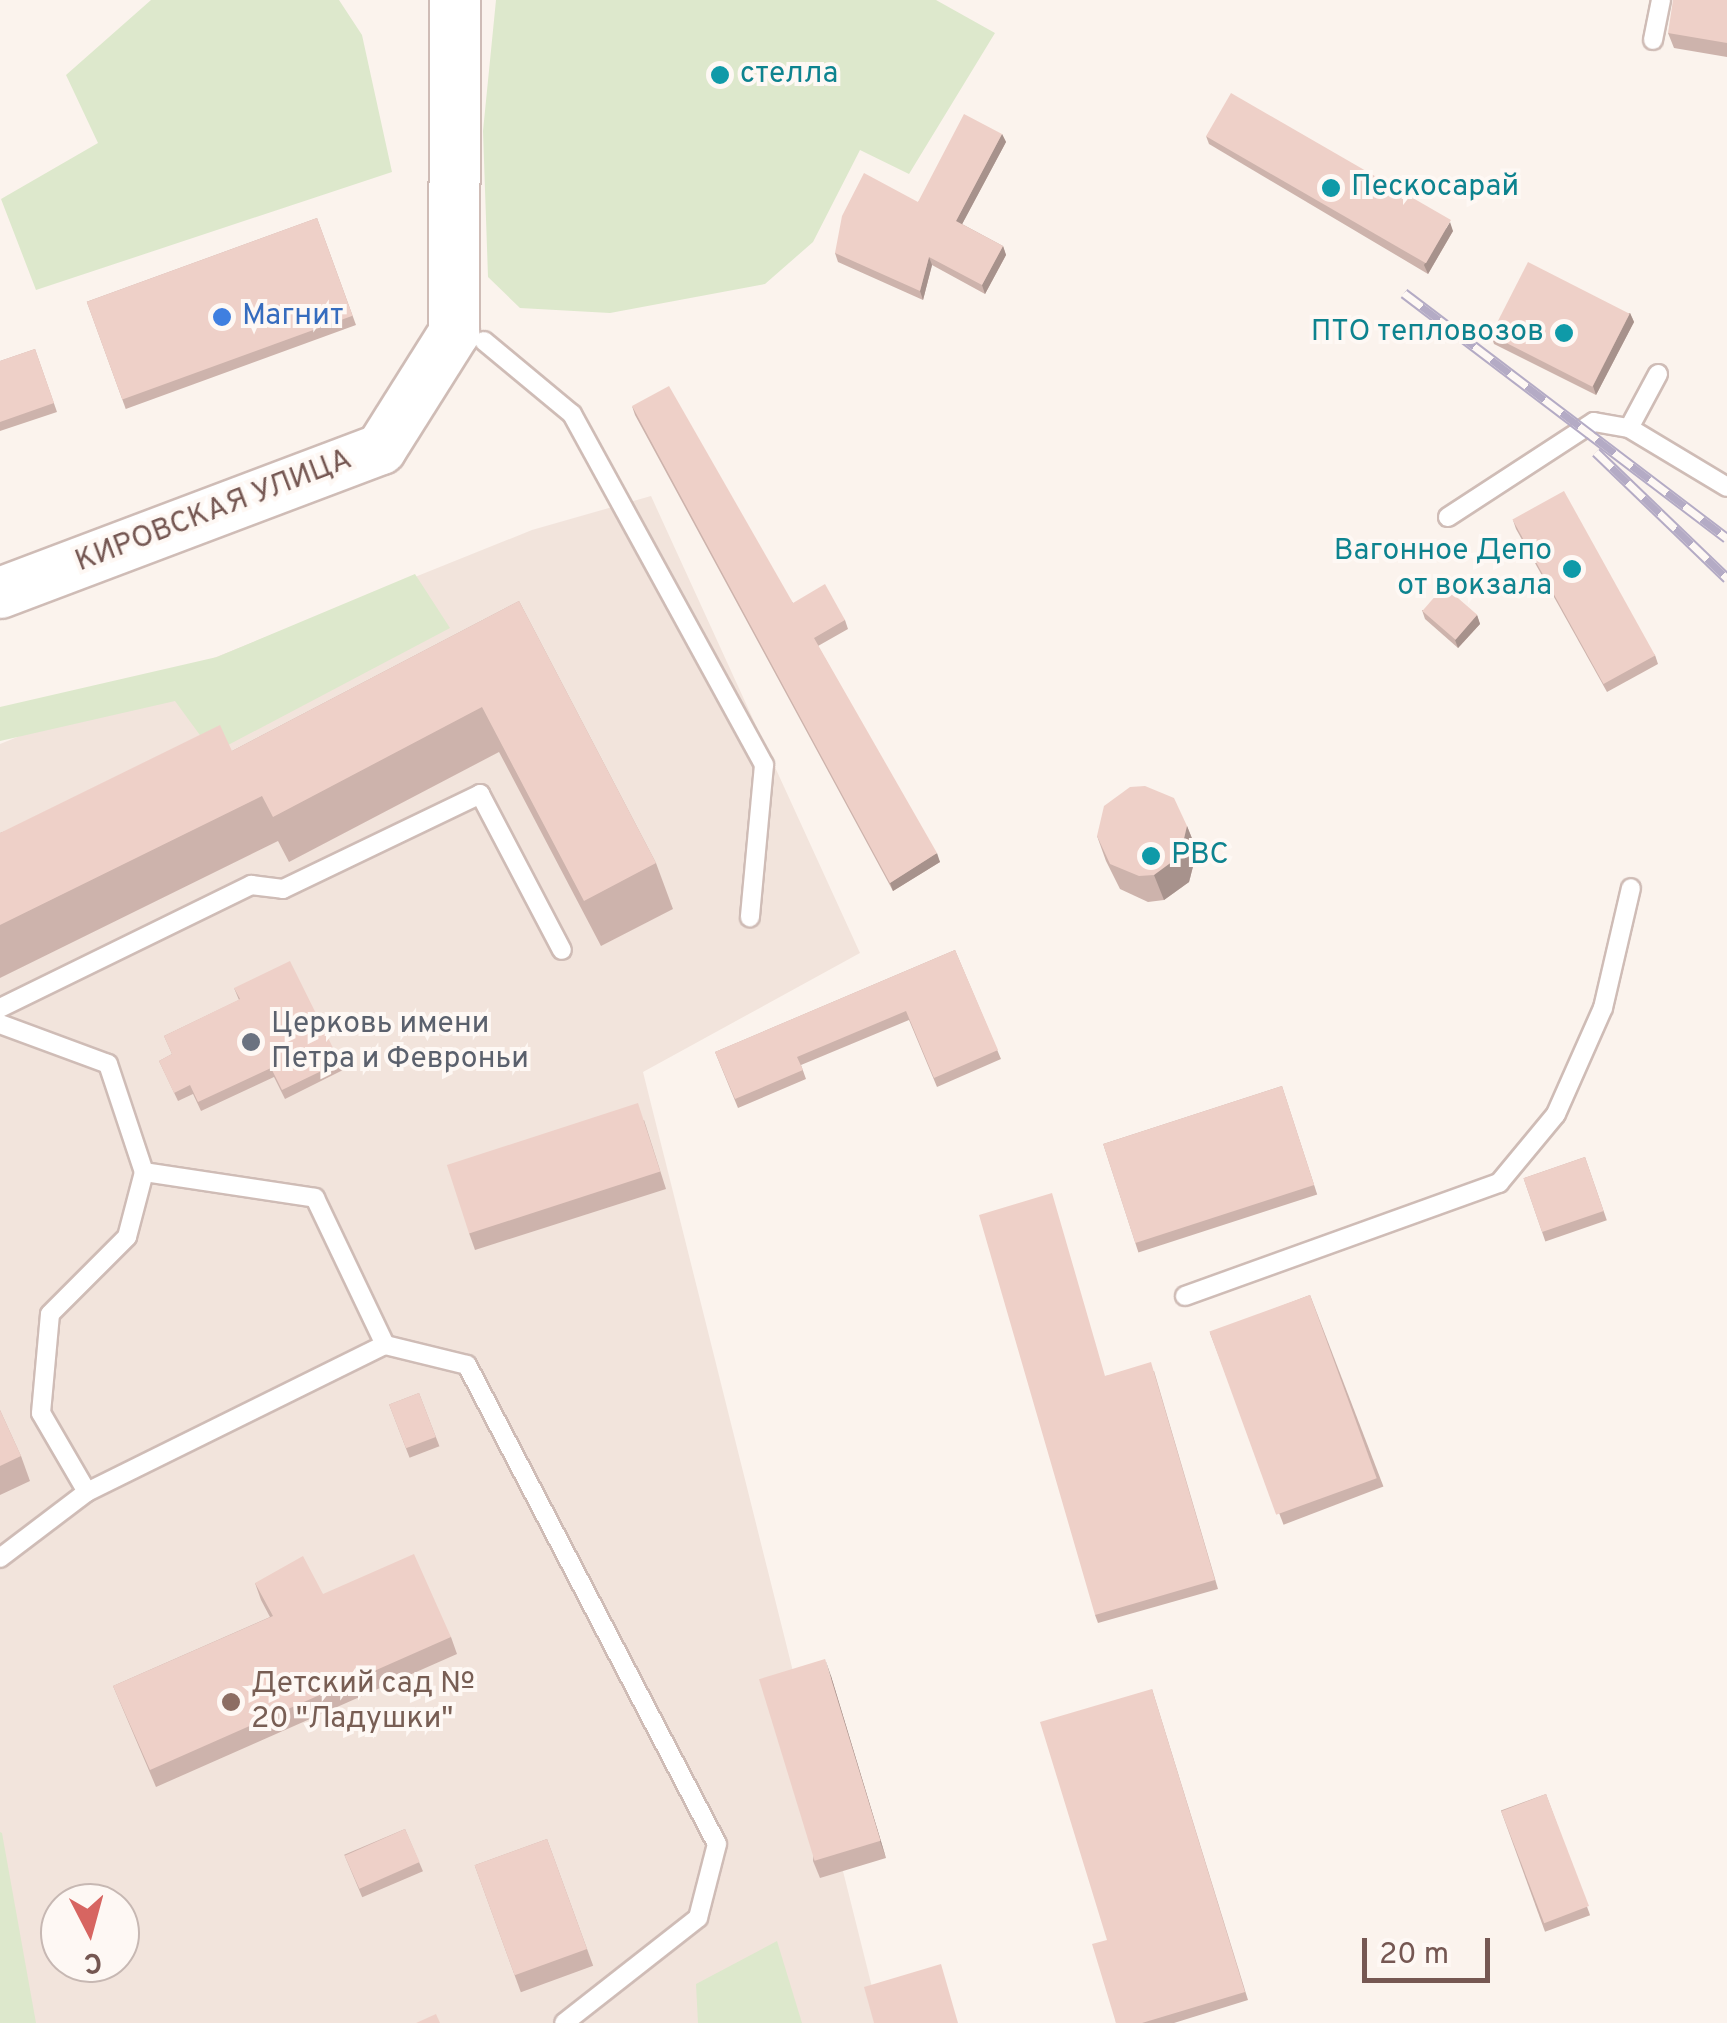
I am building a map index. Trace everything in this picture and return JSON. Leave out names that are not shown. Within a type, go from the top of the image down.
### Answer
[{"type":"main road","name":"КИРОВСКАЯ УЛИЦА","points":[[0,593],[381,449],[454,333],[455,0]]},
{"type":"lane","points":[[1653,40],[1660,0]]},
{"type":"lane","points":[[484,340],[572,414],[764,765],[750,917]]},
{"type":"lane","points":[[1629,428],[1658,374]]},
{"type":"lane","points":[[1448,517],[1594,422],[1629,428],[1727,488]]},
{"type":"lane","points":[[0,1008],[251,885],[283,889],[480,794],[562,950]]},
{"type":"lane","points":[[1185,1296],[1499,1182],[1564,1096],[1603,1008],[1632,888]]},
{"type":"lane","points":[[0,1024],[108,1064],[144,1172],[128,1237],[50,1314],[41,1413],[87,1492]]},
{"type":"lane","points":[[144,1172],[315,1198],[384,1346]]},
{"type":"lane","points":[[0,1558],[87,1492],[384,1346],[467,1364],[717,1844],[698,1918],[564,2023]]},
{"type":"shaded area","points":[[651,496],[860,953],[643,1072],[881,2023],[0,2023],[0,744],[532,530]]},
{"type":"green space","points":[[151,0],[339,0],[362,35],[392,172],[36,290],[1,199],[98,143],[66,75]]},
{"type":"green space","points":[[496,0],[936,0],[995,33],[909,174],[860,150],[813,242],[765,284],[610,313],[520,308],[488,277],[483,131]]},
{"type":"green space","points":[[415,574],[450,628],[213,753],[175,701],[0,741],[0,707],[217,657]]},
{"type":"green space","points":[[2,1833],[36,2023],[0,2023]]},
{"type":"green space","points":[[777,1941],[802,2023],[698,2023],[696,1984]]},
{"type":"building","points":[[1673,0],[1727,0],[1727,43],[1668,33]]},
{"type":"building","name":"Пескосарай","points":[[1231,93],[1451,220],[1426,263],[1206,136]]},
{"type":"building","points":[[964,114],[1002,134],[956,221],[1003,246],[982,285],[929,257],[920,291],[835,253],[842,216],[864,173],[918,202]]},
{"type":"building","name":"Магнит","points":[[317,218],[353,316],[122,400],[87,302]]},
{"type":"building","name":"ПТО тепловозов","points":[[1528,262],[1630,314],[1592,387],[1491,335]]},
{"type":"building","points":[[35,349],[54,403],[0,422],[0,361]]},
{"type":"building","points":[[669,386],[793,603],[825,584],[845,620],[814,638],[937,853],[890,883],[632,406]]},
{"type":"building","name":"Вагонное Депо от вокзала","points":[[1564,491],[1655,655],[1604,684],[1512,520]]},
{"type":"building","points":[[1444,586],[1477,615],[1456,640],[1422,611]]},
{"type":"building","points":[[519,601],[656,863],[584,901],[482,707],[273,817],[262,796],[0,925],[0,833],[220,725],[232,751]]},
{"type":"building","name":"РВС","points":[[1145,786],[1174,798],[1187,826],[1180,856],[1154,875],[1139,876],[1110,864],[1097,836],[1104,806],[1130,787]]},
{"type":"building","points":[[955,950],[998,1050],[934,1078],[906,1011],[797,1057],[803,1070],[735,1099],[715,1052]]},
{"type":"building","name":"Церковь имени Петра и Февроньи","points":[[290,961],[340,1062],[282,1090],[271,1068],[198,1102],[190,1085],[174,1093],[159,1061],[172,1054],[164,1036],[240,999],[234,988]]},
{"type":"building","points":[[1282,1086],[1314,1185],[1135,1243],[1103,1144]]},
{"type":"building","points":[[638,1103],[660,1171],[469,1234],[447,1165]]},
{"type":"building","points":[[1585,1157],[1604,1211],[1542,1232],[1524,1178]]},
{"type":"building","points":[[1052,1193],[1105,1376],[1151,1362],[1215,1580],[1095,1615],[979,1215]]},
{"type":"building","points":[[1310,1295],[1377,1478],[1276,1515],[1209,1332]]},
{"type":"building","points":[[419,1393],[436,1437],[406,1448],[389,1404]]},
{"type":"building","points":[[0,1410],[21,1456],[0,1466]]},
{"type":"building","points":[[414,1554],[451,1637],[150,1770],[113,1686],[273,1616],[255,1583],[303,1556],[323,1594]]},
{"type":"building","points":[[825,1659],[881,1841],[815,1861],[759,1679]]},
{"type":"building","points":[[1152,1689],[1245,1992],[1142,2023],[1116,2023],[1092,1944],[1107,1940],[1040,1722]]},
{"type":"building","points":[[1546,1794],[1589,1906],[1544,1923],[1501,1811]]},
{"type":"building","points":[[405,1829],[420,1862],[359,1889],[345,1856]]},
{"type":"building","points":[[547,1839],[587,1949],[515,1975],[475,1865]]},
{"type":"building","points":[[941,1964],[958,2023],[874,2023],[864,1987]]},
{"type":"building","points":[[436,2014],[440,2023],[416,2023]]},
{"type":"railway","points":[[1404,293],[1727,538]]},
{"type":"railway","points":[[1596,452],[1727,578]]},
{"type":"place","name":"стелла","points":[[720,75]]},
{"type":"place","name":"Пескосарай","points":[[1331,188]]},
{"type":"place","name":"Магнит","points":[[222,317]]},
{"type":"place","name":"ПТО тепловозов","points":[[1564,333]]},
{"type":"place","name":"Вагонное Депо от вокзала","points":[[1572,569]]},
{"type":"place","name":"РВС","points":[[1151,856]]},
{"type":"place","name":"Церковь имени Петра и Февроньи","points":[[251,1042]]},
{"type":"place","name":"Детский сад № 20 \"Ладушки\"","points":[[231,1702]]}]
